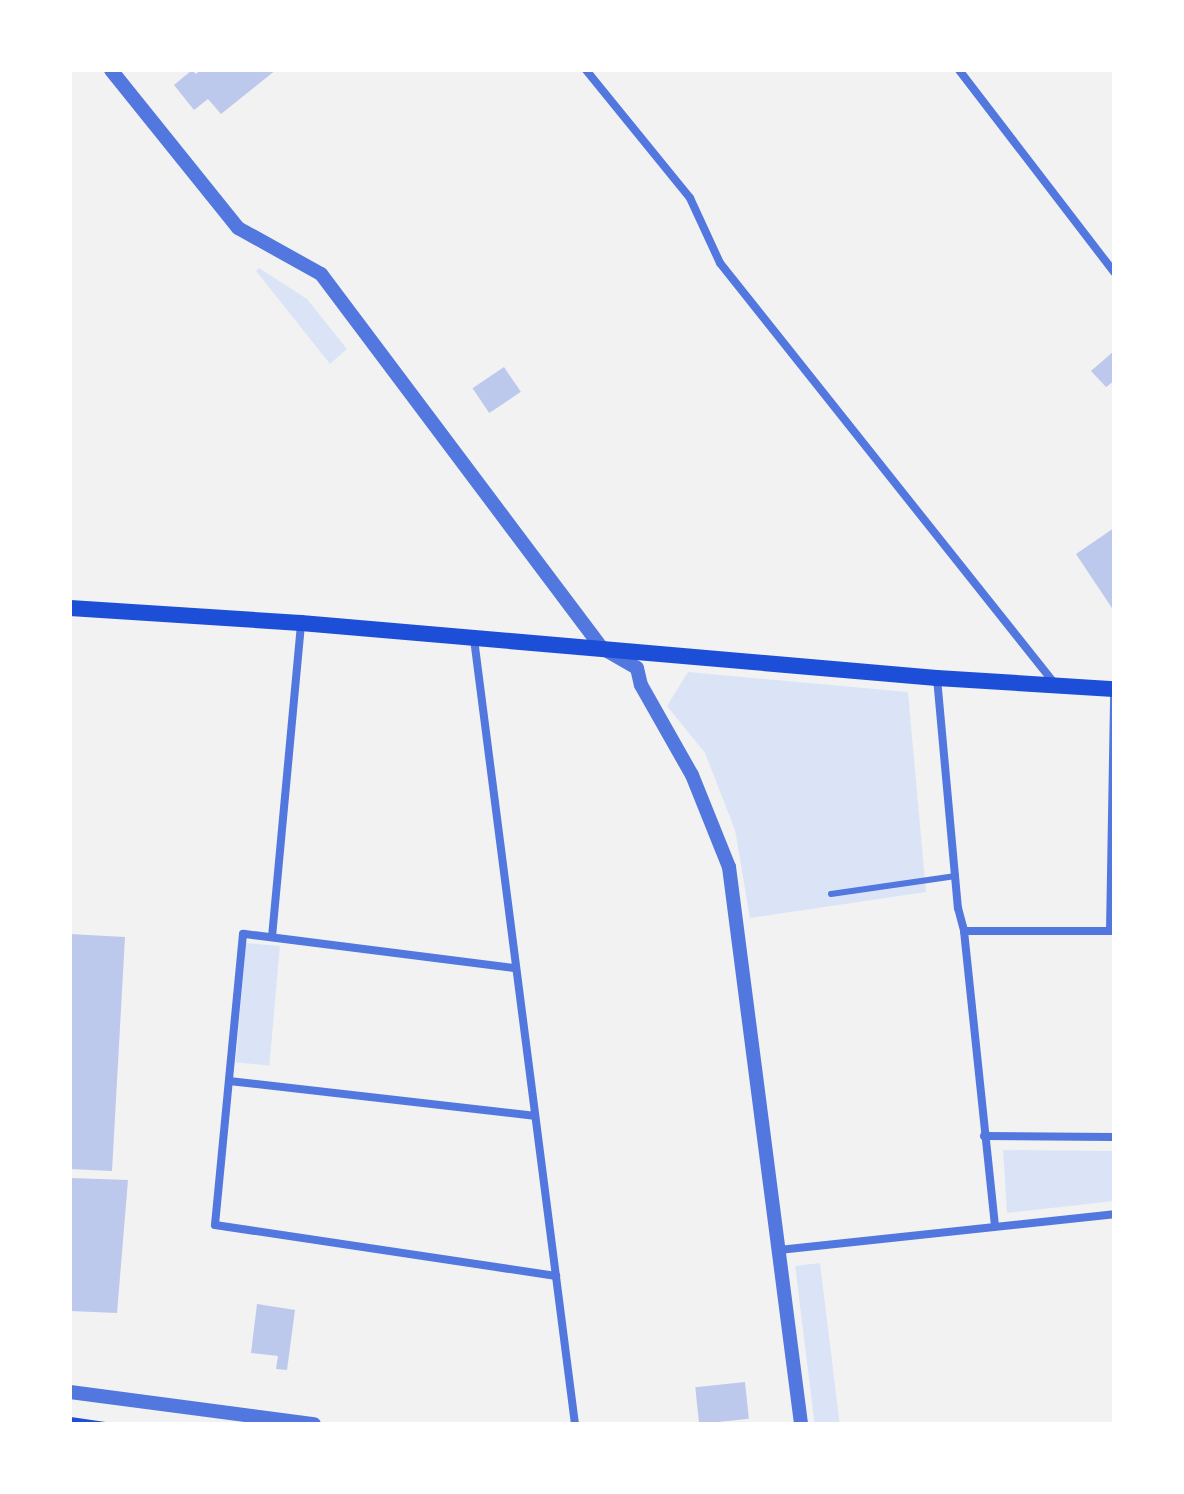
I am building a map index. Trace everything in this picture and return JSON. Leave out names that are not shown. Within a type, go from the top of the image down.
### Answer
[{"type":"main road","points":[[70,608],[301,623],[1114,692]]},
{"type":"street","points":[[111,70],[238,228],[321,274],[602,648],[637,668],[641,685],[692,775],[729,867],[801,1424]]},
{"type":"street","points":[[586,70],[690,198],[720,263],[1057,686]]},
{"type":"street","points":[[959,70],[1114,272]]},
{"type":"street","points":[[272,937],[301,623]]},
{"type":"street","points":[[474,639],[575,1424]]},
{"type":"street","points":[[937,678],[995,1226]]},
{"type":"street","points":[[964,931],[1112,931],[1114,692]]},
{"type":"street","points":[[514,968],[243,934],[215,1225],[556,1276]]},
{"type":"street","points":[[229,1081],[534,1116]]},
{"type":"street","points":[[984,1136],[1114,1137]]},
{"type":"street","points":[[779,1250],[1114,1214]]},
{"type":"street","points":[[70,1392],[314,1424]]},
{"type":"lane","points":[[831,894],[956,876]]},
{"type":"path","points":[[70,1419],[105,1424]]},
{"type":"shaded area","points":[[259,268],[307,299],[347,349],[330,364],[256,271]]},
{"type":"shaded area","points":[[688,672],[908,692],[926,892],[750,918],[735,830],[705,753],[667,706]]},
{"type":"shaded area","points":[[246,943],[280,946],[269,1066],[236,1063]]},
{"type":"shaded area","points":[[1003,1150],[1114,1151],[1114,1201],[1007,1213]]},
{"type":"shaded area","points":[[820,1263],[840,1424],[815,1424],[795,1266]]},
{"type":"building","points":[[192,70],[196,74],[201,70],[276,70],[221,114],[208,99],[194,110],[174,85]]},
{"type":"building","points":[[1114,351],[1114,381],[1106,387],[1091,371]]},
{"type":"building","points":[[504,367],[521,392],[489,413],[472,388]]},
{"type":"building","points":[[1114,528],[1114,611],[1076,554]]},
{"type":"building","points":[[70,934],[125,937],[112,1171],[70,1169]]},
{"type":"building","points":[[70,1178],[128,1180],[117,1313],[70,1311]]},
{"type":"building","points":[[257,1304],[295,1310],[287,1370],[276,1369],[278,1356],[251,1353]]},
{"type":"building","points":[[745,1382],[749,1419],[699,1424],[695,1387]]}]
